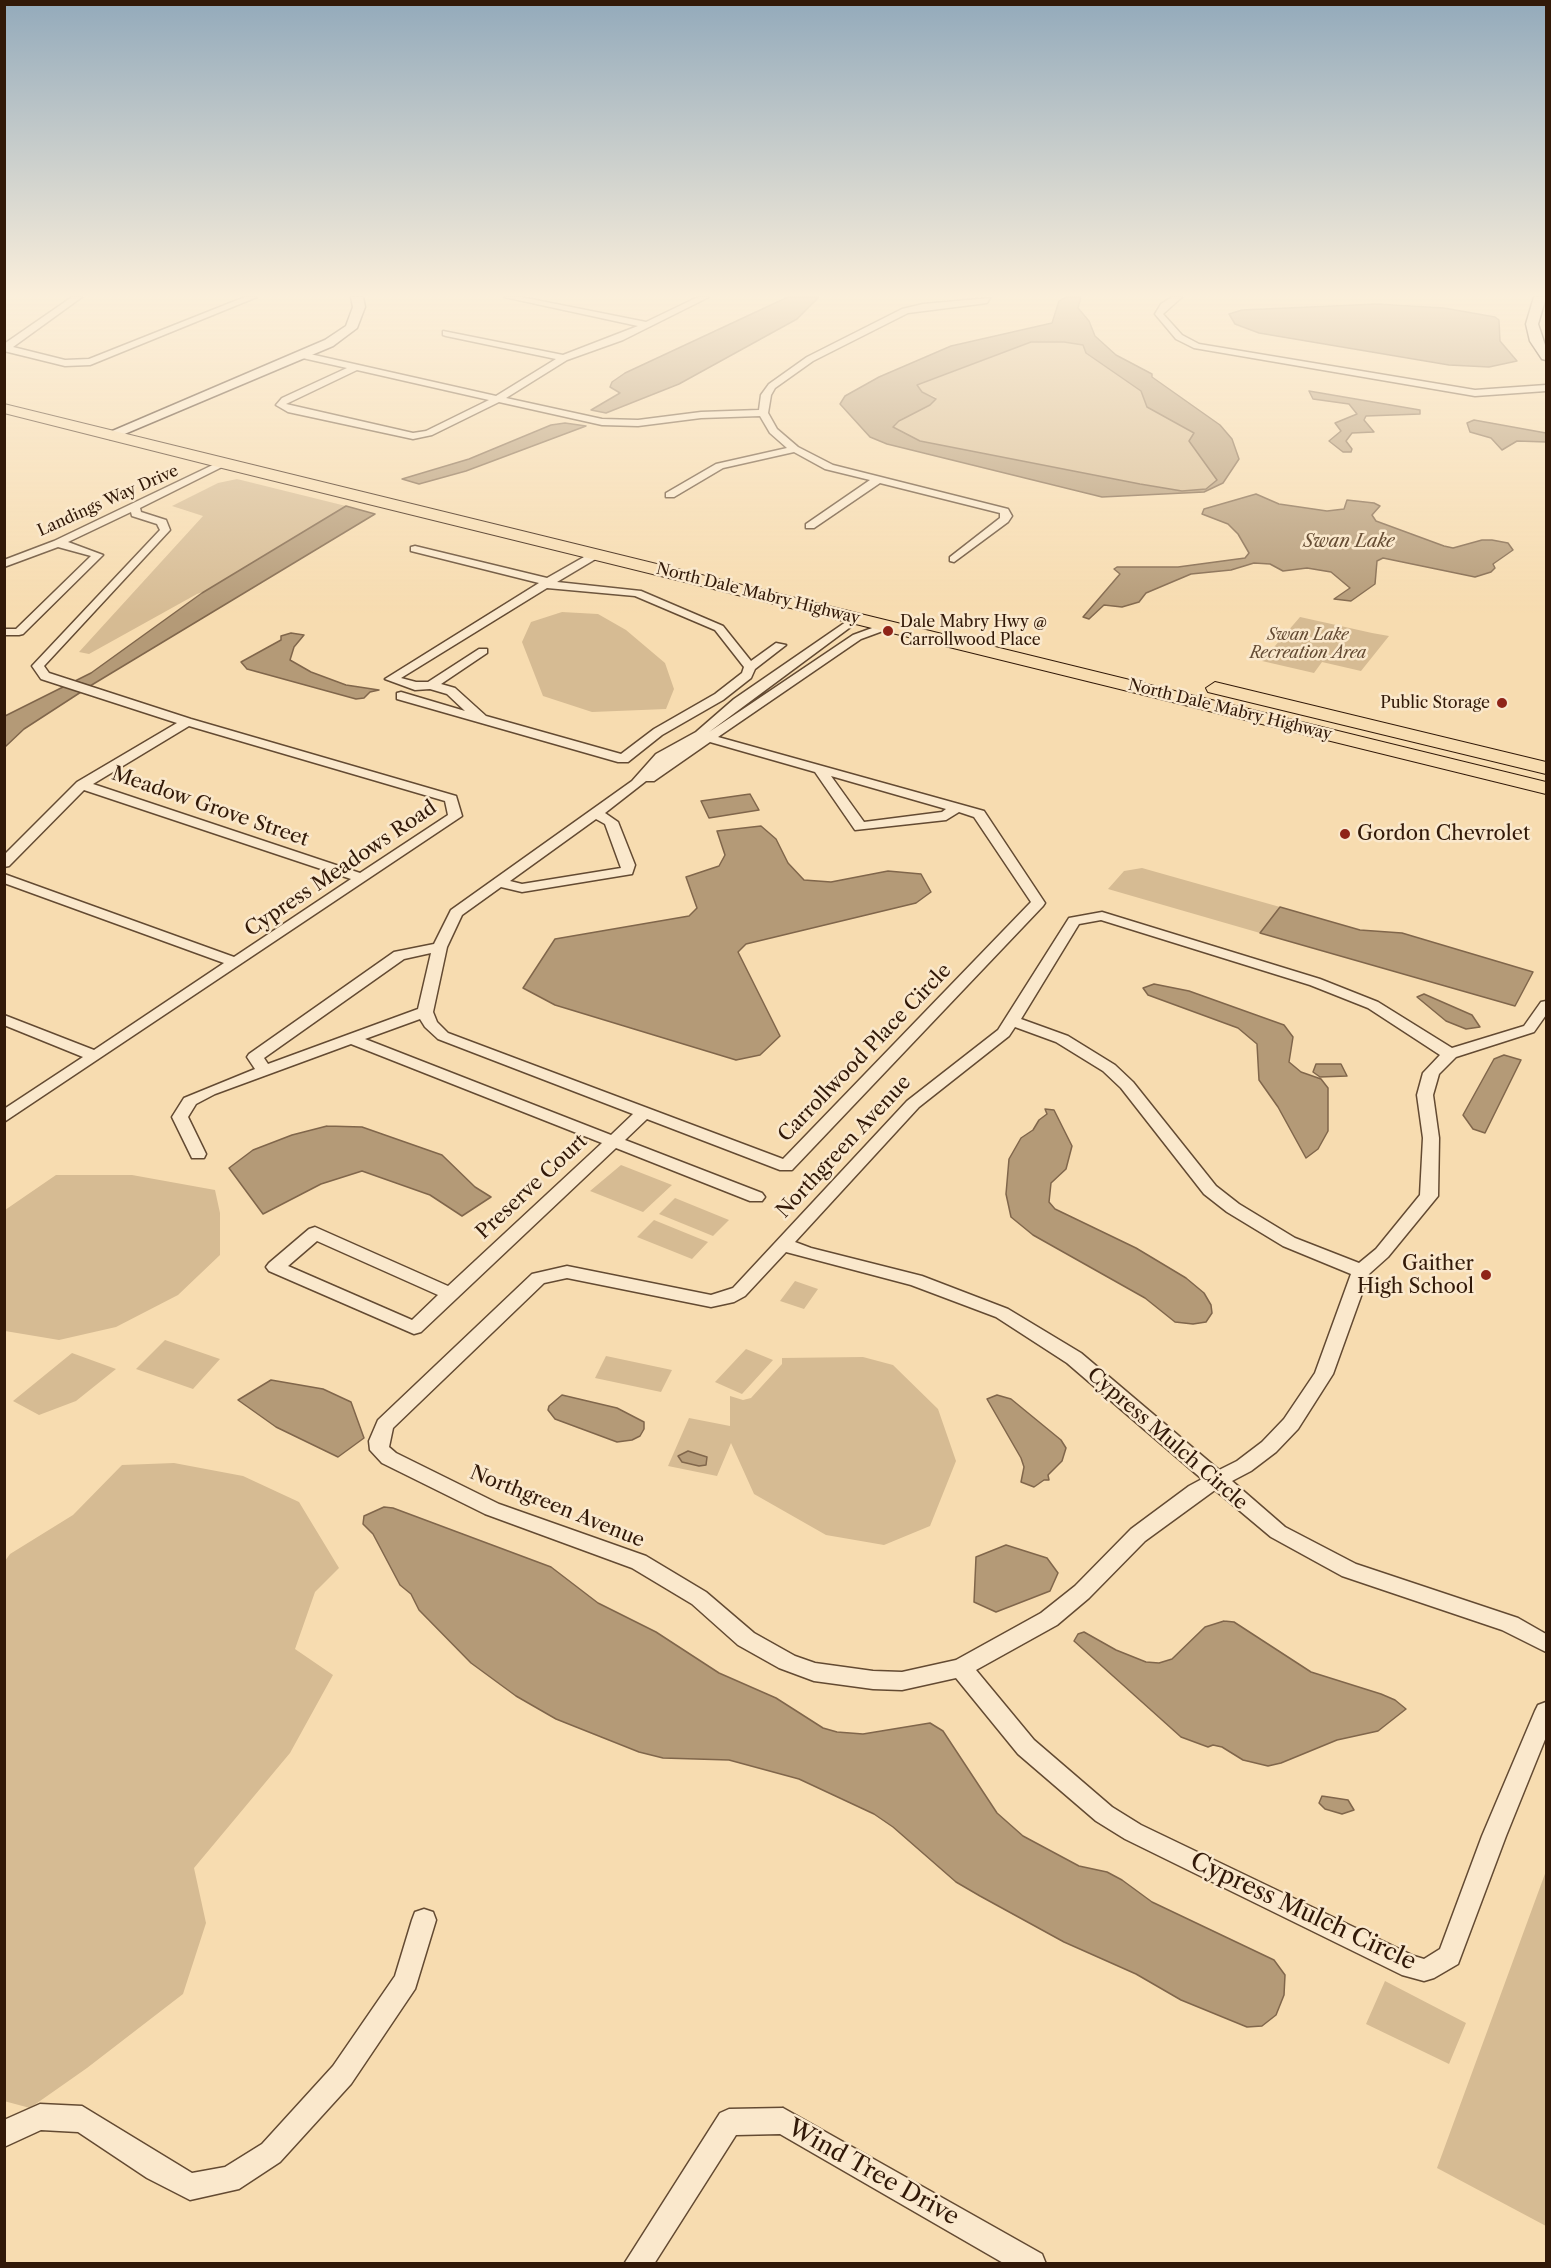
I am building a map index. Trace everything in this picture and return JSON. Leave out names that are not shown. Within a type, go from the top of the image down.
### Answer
[{"type":"main road","name":"North Dale Mabry Highway","points":[[32,403],[1140,670]]},
{"type":"main road","name":"North Dale Mabry Highway","points":[[4,408],[223,464],[1546,788]]},
{"type":"main road","points":[[223,464],[245,462],[260,464],[400,498],[443,503]]},
{"type":"main road","name":"North Dale Mabry Highway","points":[[856,618],[910,623],[1141,677],[1191,683],[1546,768]]},
{"type":"street","points":[[110,435],[188,403]]},
{"type":"street","points":[[283,403],[281,405],[288,409],[413,436],[429,433],[489,403]]},
{"type":"street","points":[[515,403],[617,424],[701,415],[763,413]]},
{"type":"street","points":[[765,403],[763,413],[773,431],[795,449],[829,467],[876,481],[991,506],[1004,511],[1007,516],[1004,520],[954,559]]},
{"type":"street","points":[[670,495],[720,466],[795,449]]},
{"type":"street","name":"Landings Way Drive","points":[[4,564],[58,543],[223,464]]},
{"type":"street","points":[[810,526],[876,481]]},
{"type":"street","name":"Cypress Meadows Road","points":[[4,1117],[455,816],[451,799],[187,722],[45,676],[38,666],[165,530],[162,522],[136,514],[135,507]]},
{"type":"street","points":[[4,632],[19,632],[98,555],[58,543]]},
{"type":"street","points":[[414,549],[544,581],[545,584],[637,593],[719,628],[750,667]]},
{"type":"street","points":[[482,719],[451,691],[431,685],[415,686],[391,679],[595,555]]},
{"type":"street","points":[[198,1154],[180,1117],[190,1101],[209,1091],[425,1012],[440,947],[456,914],[594,813],[637,784],[658,774],[704,736],[738,702],[856,618]]},
{"type":"street","points":[[637,784],[650,771],[756,705],[857,637],[887,626]]},
{"type":"street","points":[[401,696],[623,759],[658,732],[719,697],[747,675],[750,667],[780,645]]},
{"type":"street","points":[[431,685],[483,651]]},
{"type":"street","points":[[795,661],[813,666]]},
{"type":"street","points":[[719,697],[756,705]]},
{"type":"street","points":[[4,863],[82,785],[187,722]]},
{"type":"street","name":"Carrollwood Place Circle","points":[[425,1012],[430,1024],[443,1036],[786,1166],[1038,903],[979,814],[820,771],[704,736]]},
{"type":"street","points":[[820,771],[860,827],[946,816],[957,807]]},
{"type":"street","name":"Meadow Grove Street","points":[[82,785],[361,878]]},
{"type":"street","points":[[497,882],[522,888],[622,874],[627,871],[628,865],[611,822],[594,813]]},
{"type":"street","points":[[4,878],[235,962]]},
{"type":"street","name":"Northgreen Avenue","points":[[1360,1271],[1324,1374],[1309,1400],[1269,1447],[1244,1466],[1196,1491],[1138,1535],[1082,1592],[1049,1619],[962,1668],[902,1681],[873,1680],[814,1672],[787,1662],[746,1639],[699,1598],[639,1562],[492,1509],[389,1458],[380,1450],[379,1441],[385,1425],[538,1278],[567,1272],[711,1301],[728,1298],[739,1292],[913,1104],[935,1084],[983,1052],[1004,1033],[1074,921],[1102,916],[1315,982],[1373,1005],[1450,1054]]},
{"type":"street","points":[[265,1071],[255,1057],[399,955],[440,947]]},
{"type":"street","points":[[1012,1021],[1062,1039],[1109,1068],[1127,1085],[1210,1190],[1233,1208],[1289,1242],[1360,1271],[1382,1253],[1429,1196],[1431,1138],[1426,1084],[1431,1073],[1450,1054],[1519,1035],[1529,1029],[1546,1005]]},
{"type":"street","points":[[4,1019],[95,1056]]},
{"type":"street","points":[[351,1039],[756,1197]]},
{"type":"street","name":"Preserve Court","points":[[451,1294],[315,1233],[275,1267],[414,1328],[451,1294],[614,1142],[644,1113]]},
{"type":"street","name":"Cypress Mulch Circle","points":[[784,1244],[806,1252],[916,1280],[1002,1314],[1074,1358],[1215,1481],[1278,1532],[1349,1570],[1510,1624],[1546,1644]]},
{"type":"street","name":"Cypress Mulch Circle","points":[[962,1668],[1026,1748],[1104,1814],[1133,1832],[1411,1967],[1424,1970],[1434,1967],[1449,1956],[1494,1836],[1546,1712]]},
{"type":"street","points":[[4,2134],[40,2118],[82,2119],[156,2169],[190,2187],[230,2180],[271,2153],[342,2075],[406,1981],[424,1920]]},
{"type":"street","name":"Wind Tree Drive","points":[[638,2264],[729,2122],[783,2121],[1032,2264]]},
{"type":"green space","points":[[932,403],[1145,403],[1147,407],[1195,433],[1189,441],[1217,480],[1206,489],[1182,491],[920,441],[893,427],[910,414]]},
{"type":"green space","points":[[237,479],[346,506],[214,588],[197,594],[89,654],[79,652],[203,516],[172,506],[218,483]]},
{"type":"green space","points":[[562,612],[598,614],[626,630],[665,663],[674,689],[666,709],[592,712],[543,696],[522,642],[531,622]]},
{"type":"green space","name":"Swan Lake Recreation Area","points":[[1300,617],[1389,636],[1361,671],[1322,662],[1314,673],[1262,661]]},
{"type":"green space","points":[[1142,868],[1280,907],[1260,933],[1108,889],[1124,871]]},
{"type":"green space","points":[[621,1165],[672,1185],[643,1212],[590,1191]]},
{"type":"green space","points":[[56,1175],[132,1175],[215,1190],[220,1213],[220,1255],[178,1295],[116,1327],[59,1340],[5,1331],[5,1210]]},
{"type":"green space","points":[[675,1198],[729,1220],[713,1236],[659,1214]]},
{"type":"green space","points":[[654,1220],[708,1242],[692,1259],[637,1237]]},
{"type":"green space","points":[[795,1281],[818,1289],[804,1309],[780,1301]]},
{"type":"green space","points":[[165,1340],[220,1359],[193,1389],[136,1369]]},
{"type":"green space","points":[[746,1349],[773,1360],[742,1394],[715,1382]]},
{"type":"green space","points":[[72,1353],[116,1369],[76,1401],[39,1415],[13,1401]]},
{"type":"green space","points":[[606,1356],[672,1370],[661,1392],[595,1378]]},
{"type":"green space","points":[[863,1357],[893,1365],[938,1409],[956,1461],[930,1526],[884,1545],[826,1535],[754,1494],[731,1443],[717,1476],[668,1466],[689,1418],[730,1426],[730,1396],[743,1400],[751,1398],[782,1364],[782,1358]]},
{"type":"green space","points":[[174,1463],[243,1476],[299,1502],[339,1568],[315,1592],[295,1649],[333,1675],[290,1753],[194,1868],[206,1923],[183,1994],[87,2068],[30,2108],[4,2101],[5,1561],[10,1554],[73,1515],[122,1465]]},
{"type":"green space","points":[[1546,1871],[1546,2226],[1437,2168]]},
{"type":"green space","points":[[1385,1981],[1466,2023],[1449,2064],[1366,2024]]},
{"type":"water","points":[[603,403],[632,403],[606,413],[591,410]]},
{"type":"water","points":[[932,403],[899,421],[893,427],[920,441],[1182,491],[1206,489],[1217,480],[1189,441],[1194,433],[1147,407],[1145,403],[1189,403],[1220,425],[1232,439],[1239,459],[1223,483],[1204,492],[1102,497],[887,444],[870,437],[840,404]]},
{"type":"water","points":[[1341,403],[1378,403],[1420,410],[1420,414],[1366,416],[1364,420],[1374,432],[1352,433],[1346,441],[1352,449],[1351,452],[1343,452],[1329,441],[1341,431],[1335,423],[1357,414],[1349,404]]},
{"type":"water","points":[[1474,420],[1546,433],[1546,442],[1517,441],[1502,450],[1491,438],[1470,432],[1467,423]]},
{"type":"water","points":[[565,423],[586,426],[466,471],[419,484],[402,479],[469,459],[551,425]]},
{"type":"water","name":"Swan Lake","points":[[1256,494],[1279,504],[1327,511],[1344,509],[1347,500],[1374,503],[1380,506],[1372,515],[1376,521],[1444,546],[1453,548],[1482,540],[1492,540],[1508,543],[1513,550],[1493,564],[1495,568],[1491,572],[1475,577],[1383,558],[1377,561],[1375,584],[1351,601],[1334,599],[1350,588],[1331,572],[1307,568],[1283,571],[1270,564],[1254,563],[1231,570],[1191,574],[1146,593],[1139,602],[1122,607],[1104,605],[1089,619],[1083,617],[1120,574],[1114,569],[1117,567],[1178,567],[1245,558],[1249,553],[1238,534],[1228,524],[1202,514],[1204,509]]},
{"type":"water","points":[[346,506],[375,514],[90,686],[75,681],[91,673],[202,593]]},
{"type":"water","points":[[291,633],[304,635],[294,647],[290,660],[311,672],[346,685],[379,690],[370,692],[364,698],[356,699],[247,669],[241,662],[281,640],[281,636]]},
{"type":"water","points":[[65,686],[81,692],[24,729],[5,747],[5,716]]},
{"type":"water","points":[[750,794],[759,810],[709,818],[701,801]]},
{"type":"water","points":[[761,826],[776,839],[788,863],[804,880],[831,882],[888,871],[921,874],[931,892],[916,903],[746,944],[738,952],[780,1036],[760,1055],[736,1060],[555,1005],[523,988],[555,939],[689,916],[697,908],[686,877],[719,866],[725,855],[717,831]]},
{"type":"water","points":[[1280,907],[1360,930],[1402,933],[1533,972],[1515,1006],[1260,933]]},
{"type":"water","points":[[1154,984],[1189,991],[1284,1025],[1293,1037],[1289,1062],[1301,1072],[1321,1079],[1328,1088],[1328,1131],[1318,1149],[1306,1158],[1278,1107],[1259,1080],[1257,1044],[1238,1028],[1148,995],[1143,988]]},
{"type":"water","points":[[1424,994],[1472,1015],[1480,1027],[1466,1029],[1446,1021],[1417,997]]},
{"type":"water","points":[[1504,1055],[1521,1060],[1485,1133],[1473,1129],[1463,1115],[1494,1059]]},
{"type":"water","points":[[1316,1064],[1341,1064],[1347,1076],[1320,1077],[1313,1072]]},
{"type":"water","points":[[1045,1109],[1054,1110],[1072,1146],[1066,1169],[1051,1183],[1049,1202],[1055,1209],[1136,1248],[1186,1278],[1204,1293],[1211,1305],[1212,1313],[1206,1322],[1193,1324],[1175,1322],[1145,1298],[1033,1235],[1011,1217],[1006,1194],[1009,1159],[1021,1138],[1033,1130],[1039,1120],[1047,1114]]},
{"type":"water","points":[[327,1126],[362,1127],[442,1155],[475,1187],[491,1197],[462,1216],[430,1195],[362,1171],[321,1184],[263,1214],[229,1168],[253,1150],[292,1135]]},
{"type":"water","points":[[271,1380],[323,1389],[351,1402],[364,1438],[338,1457],[276,1427],[238,1400]]},
{"type":"water","points":[[562,1395],[617,1408],[644,1422],[644,1429],[640,1436],[632,1440],[617,1442],[555,1419],[548,1410],[549,1406]]},
{"type":"water","points":[[997,1395],[1011,1399],[1061,1440],[1066,1448],[1062,1461],[1048,1475],[1049,1480],[1044,1480],[1034,1487],[1021,1482],[1024,1467],[1021,1458],[987,1399]]},
{"type":"water","points":[[688,1451],[707,1457],[706,1465],[699,1466],[682,1462],[678,1456]]},
{"type":"water","points":[[384,1507],[393,1508],[551,1567],[598,1603],[656,1632],[719,1673],[776,1698],[823,1728],[837,1732],[863,1734],[930,1723],[943,1731],[997,1813],[1023,1836],[1079,1866],[1107,1872],[1152,1902],[1274,1960],[1285,1975],[1284,1995],[1276,2015],[1262,2026],[1247,2027],[1181,2000],[1136,1974],[1064,1942],[980,1896],[956,1882],[893,1827],[874,1814],[799,1779],[729,1760],[663,1758],[639,1752],[556,1719],[516,1696],[471,1663],[419,1610],[411,1594],[400,1585],[373,1534],[363,1524],[364,1516]]},
{"type":"water","points":[[1006,1545],[1047,1558],[1058,1573],[1050,1591],[996,1612],[974,1602],[976,1557]]},
{"type":"water","points":[[1224,1621],[1234,1622],[1311,1672],[1381,1694],[1395,1700],[1406,1709],[1378,1731],[1337,1740],[1268,1766],[1243,1760],[1222,1747],[1213,1745],[1208,1747],[1181,1737],[1074,1641],[1078,1634],[1084,1632],[1116,1650],[1146,1662],[1159,1663],[1172,1659],[1205,1627]]},
{"type":"water","points":[[1322,1796],[1348,1800],[1354,1810],[1342,1814],[1325,1809],[1319,1803]]},
{"type":"place","name":"Dale Mabry Hwy @ Carrollwood Place","points":[[888,631]]},
{"type":"place","name":"Public Storage","points":[[1502,703]]},
{"type":"place","name":"Gordon Chevrolet","points":[[1345,834]]},
{"type":"place","name":"Gaither High School","points":[[1486,1275]]}]
